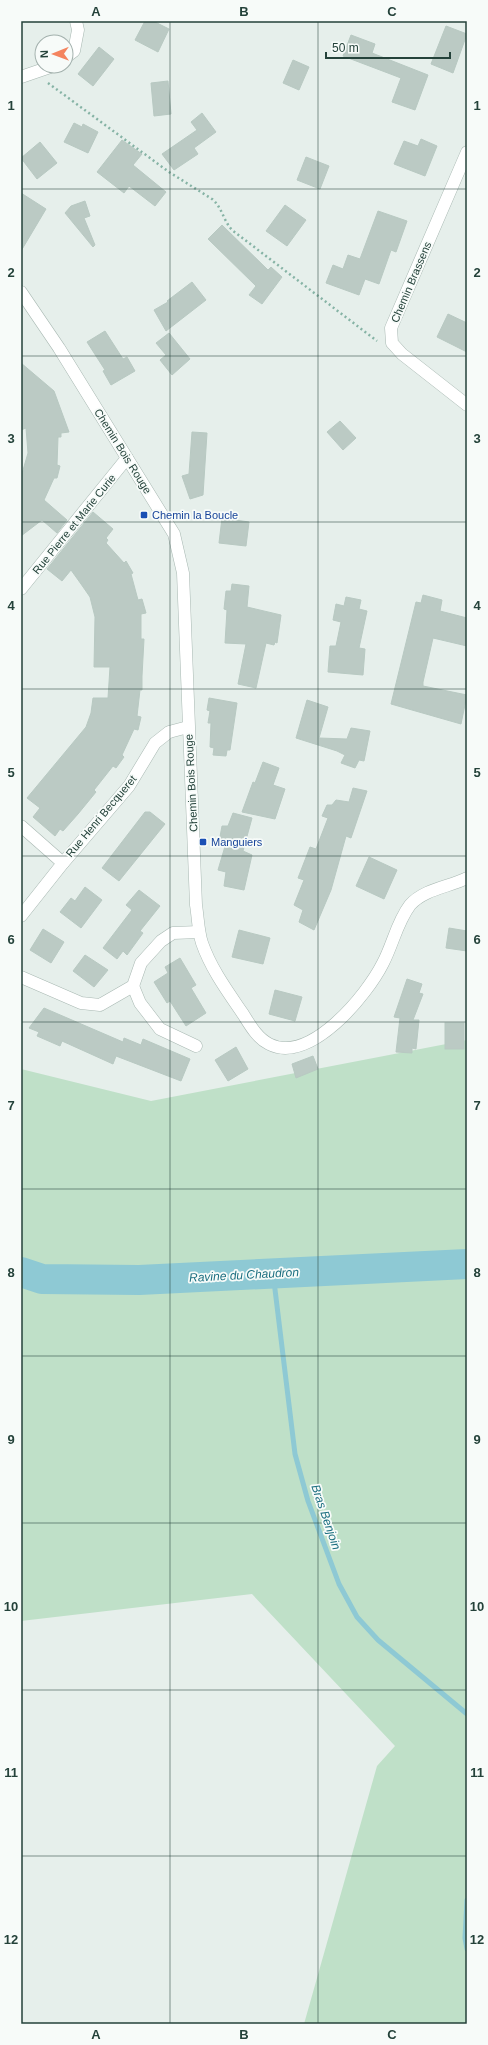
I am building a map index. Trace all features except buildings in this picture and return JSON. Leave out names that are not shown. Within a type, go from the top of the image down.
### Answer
[{"type":"street","points":[[74,51],[78,30],[76,21]]},
{"type":"street","points":[[21,77],[34,72]]},
{"type":"street","name":"Chemin Brassens","points":[[466,154],[391,328],[392,343],[402,354],[467,405]]},
{"type":"street","name":"Chemin Bois Rouge","points":[[21,292],[59,348],[174,534],[179,551],[182,573],[196,904],[199,932],[209,960],[254,1031],[268,1043],[278,1047],[297,1046],[307,1043],[325,1031],[347,1013],[372,982],[383,963],[403,917],[411,905],[420,896],[467,878]]},
{"type":"street","name":"Rue Pierre et Marie Curie","points":[[21,590],[127,458]]},
{"type":"street","name":"Rue Henri Becqueret","points":[[21,916],[63,863],[129,786],[155,743],[169,732],[188,727]]},
{"type":"street","points":[[21,826],[63,863]]},
{"type":"street","points":[[21,977],[81,1003],[100,1006],[133,986],[141,963],[161,941],[173,933],[199,932]]},
{"type":"street","points":[[133,986],[140,1004],[160,1029],[196,1046]]},
{"type":"path","points":[[37,74],[170,172],[212,199],[218,204],[224,222],[232,230],[373,336]]},
{"type":"green space","points":[[467,1040],[467,2024],[304,2024],[377,1766],[395,1746],[252,1594],[21,1621],[21,1069],[151,1101]]},
{"type":"waterway","name":"Ravine du Chaudron","points":[[21,1272],[42,1279],[139,1280],[467,1264]]},
{"type":"waterway","name":"Bras Benjoin","points":[[273,1273],[295,1454],[308,1501],[339,1584],[357,1617],[378,1640],[467,1714]]},
{"type":"waterway","name":"Bras Benjoin","points":[[467,1900],[465,1938],[467,1949]]},
{"type":"place","name":"Chemin la Boucle","points":[[144,515]]},
{"type":"place","name":"Manguiers","points":[[203,842]]}]
